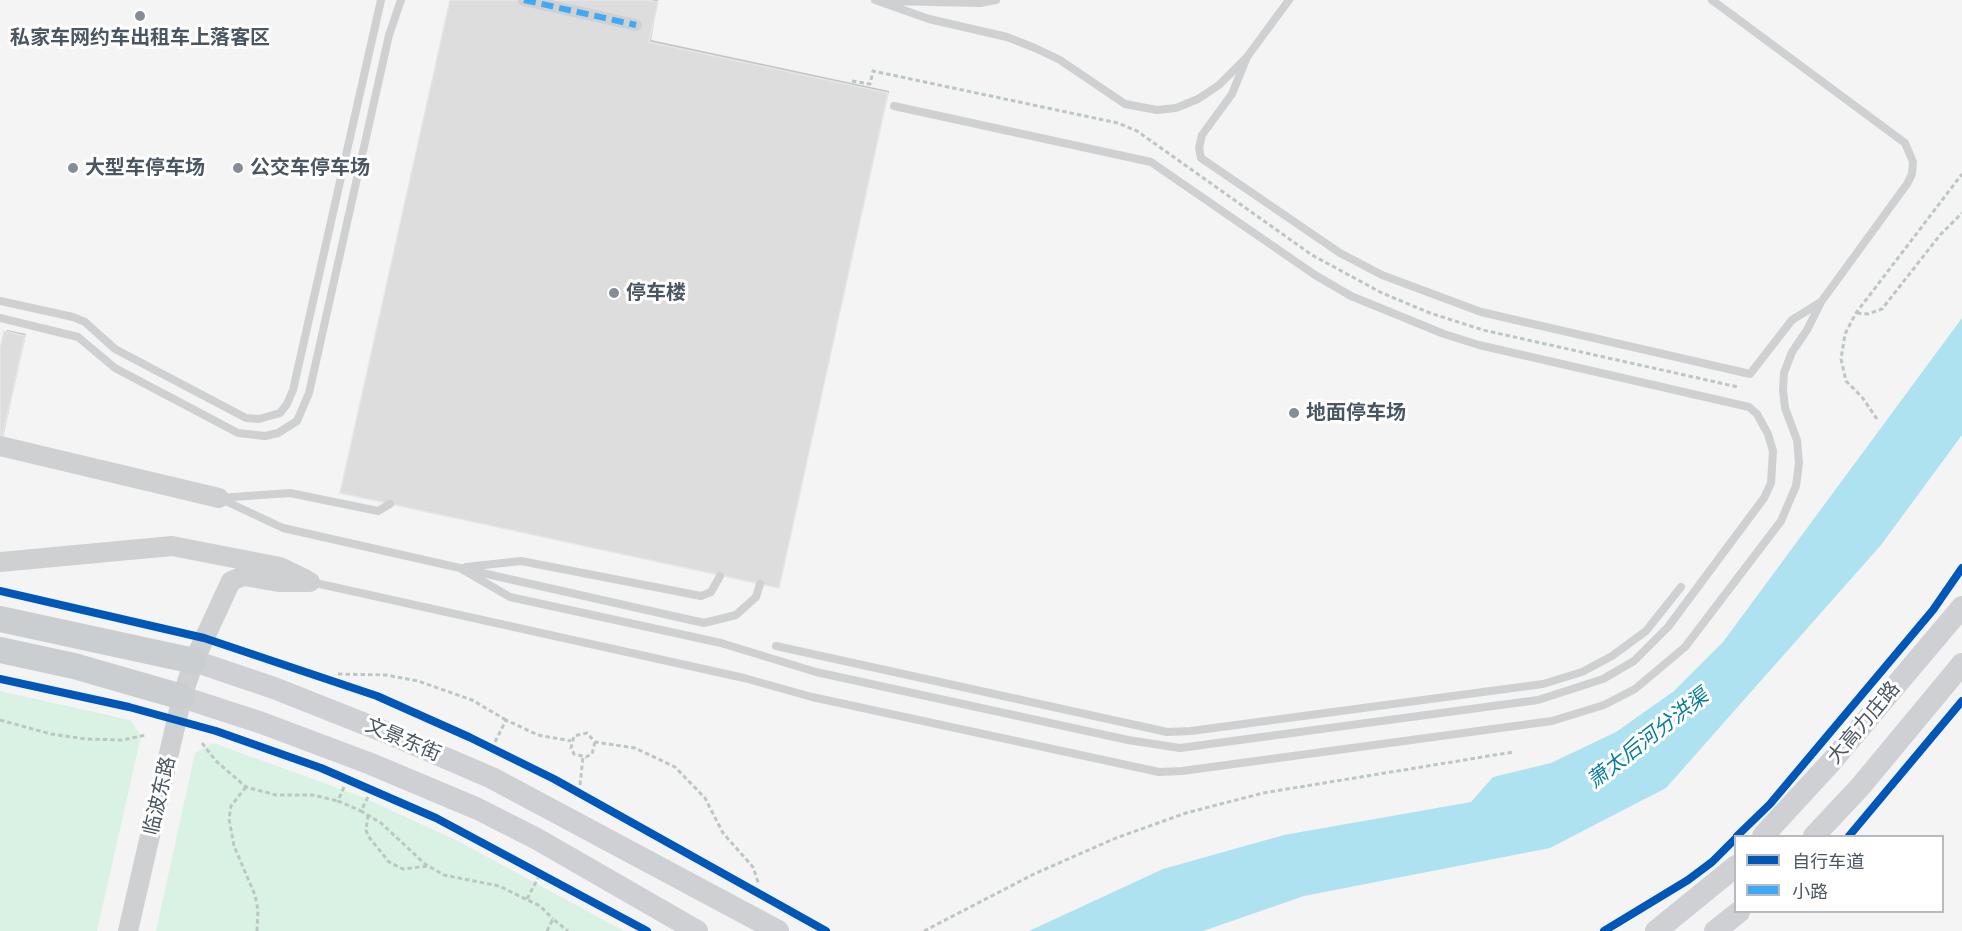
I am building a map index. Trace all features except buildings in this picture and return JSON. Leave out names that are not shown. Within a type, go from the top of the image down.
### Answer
[{"type":"main road","name":"大高力庄路","points":[[1765,835],[1832,761],[1962,607]]},
{"type":"main road","name":"文景东街","points":[[0,619],[194,661],[274,688],[385,732],[492,778],[778,931]]},
{"type":"main road","name":"文景东街","points":[[0,650],[74,666],[182,697],[262,723],[361,760],[478,809],[537,839],[697,931]]},
{"type":"main road","name":"大高力庄路","points":[[1816,835],[1860,787],[1962,664]]},
{"type":"main road","points":[[1656,931],[1734,868]]},
{"type":"main road","points":[[1715,931],[1738,913]]},
{"type":"street","points":[[524,0],[636,25]]},
{"type":"street","points":[[0,446],[219,498]]},
{"type":"street","points":[[0,562],[172,546],[280,567],[310,582]]},
{"type":"street","name":"临波东路","points":[[128,931],[182,697],[194,661],[231,581],[244,576],[279,582],[310,582]]},
{"type":"lane","points":[[0,301],[73,317],[85,322],[115,349],[246,418],[259,419],[280,413],[293,390],[381,0]]},
{"type":"lane","points":[[0,318],[78,337],[115,368],[238,433],[265,435],[278,433],[297,421],[309,393],[389,35],[400,0]]},
{"type":"lane","points":[[876,0],[980,3],[996,0]]},
{"type":"lane","points":[[876,0],[928,20],[1007,37],[1035,48],[1060,60],[1125,104],[1138,108],[1176,108],[1198,99],[1218,85],[1247,57],[1288,0]]},
{"type":"lane","points":[[310,582],[744,678],[812,697],[1159,772],[1182,771],[1552,721],[1604,705],[1635,689],[1662,669],[1696,633],[1781,521],[1796,486],[1798,463],[1797,440],[1785,408],[1784,373],[1792,352],[1807,330],[1821,302],[1912,174],[1910,152],[1905,143],[1712,0]]},
{"type":"lane","points":[[1247,57],[1232,93],[1202,135],[1199,148],[1201,159],[1340,253],[1382,275],[1481,312],[1750,374],[1792,320],[1821,302]]},
{"type":"lane","points":[[460,568],[510,597],[721,643],[816,672],[1128,740],[1180,747],[1539,700],[1603,679],[1634,661],[1668,627],[1764,498],[1771,483],[1773,451],[1768,434],[1757,414],[1749,407],[1479,345],[1440,332],[1351,296],[1315,275],[1151,162],[894,106]]},
{"type":"lane","points":[[219,498],[290,493],[378,511],[390,504]]},
{"type":"lane","points":[[219,498],[283,528],[704,623],[736,615],[756,597],[760,584]]},
{"type":"lane","points":[[460,568],[521,561],[701,596],[711,591],[720,576]]},
{"type":"lane","points":[[776,646],[1167,732],[1191,731],[1543,684],[1582,672],[1612,656],[1646,631],[1682,587]]},
{"type":"path","points":[[852,81],[870,84],[873,71],[987,96]]},
{"type":"path","points":[[1877,419],[1862,397],[1846,381],[1841,360],[1845,334],[1856,313],[1962,174]]},
{"type":"path","points":[[1856,313],[1868,314],[1882,309],[1940,235],[1962,213]]},
{"type":"path","points":[[338,674],[386,675],[418,681],[472,700],[538,735],[571,741]]},
{"type":"path","points":[[332,681],[343,685]]},
{"type":"path","points":[[0,720],[51,734],[86,739],[122,740],[146,735]]},
{"type":"path","points":[[501,753],[493,745],[506,720]]},
{"type":"path","points":[[580,732],[592,736],[595,742],[592,754],[583,757],[574,754],[571,741],[580,732]]},
{"type":"path","points":[[595,742],[636,748],[675,767],[705,798],[723,833],[753,867],[758,889],[746,887]]},
{"type":"path","points":[[202,743],[216,761],[246,787],[276,795],[313,795],[338,801],[361,811],[381,823],[429,866],[444,875],[499,886],[540,906],[568,931]]},
{"type":"path","points":[[924,931],[1034,874],[1116,838],[1185,813],[1263,793],[1513,752]]},
{"type":"path","points":[[583,757],[577,788],[584,796]]},
{"type":"path","points":[[342,777],[352,782]]},
{"type":"path","points":[[361,811],[371,794],[363,786]]},
{"type":"path","points":[[246,787],[231,806],[229,819],[234,846],[255,895],[257,931]]},
{"type":"path","points":[[338,801],[344,787]]},
{"type":"path","points":[[368,815],[366,830],[368,836],[389,862],[403,869],[429,866]]},
{"type":"path","points":[[527,899],[541,876],[533,868]]},
{"type":"path","points":[[546,931],[553,919]]},
{"type":"green space","points":[[0,691],[130,720],[141,736],[97,931],[0,931]]},
{"type":"green space","points":[[213,743],[360,796],[456,840],[624,931],[156,931],[195,753]]},
{"type":"water","name":"萧太后河分洪渠","points":[[1962,318],[1962,435],[1881,545],[1666,788],[1550,848],[1304,896],[1203,931],[1029,931],[1163,869],[1284,835],[1471,802],[1493,777],[1551,763],[1616,732],[1674,691],[1723,642]]},
{"type":"marked path","points":[[524,0],[636,25]]},
{"type":"cycle path","points":[[1738,835],[1770,804],[1933,610],[1962,568]]},
{"type":"cycle path","points":[[0,591],[204,638],[377,696],[469,737],[554,779],[826,931]]},
{"type":"cycle path","points":[[0,679],[129,707],[216,731],[321,768],[436,818],[647,931]]},
{"type":"cycle path","points":[[1850,835],[1962,701]]},
{"type":"cycle path","points":[[1604,931],[1688,880],[1712,862],[1734,840]]},
{"type":"place","name":"私家车网约车出租车上落客区","points":[[140,16]]},
{"type":"place","name":"大型车停车场","points":[[73,168]]},
{"type":"place","name":"公交车停车场","points":[[238,168]]},
{"type":"place","name":"停车楼","points":[[614,293]]},
{"type":"place","name":"地面停车场","points":[[1294,413]]}]
